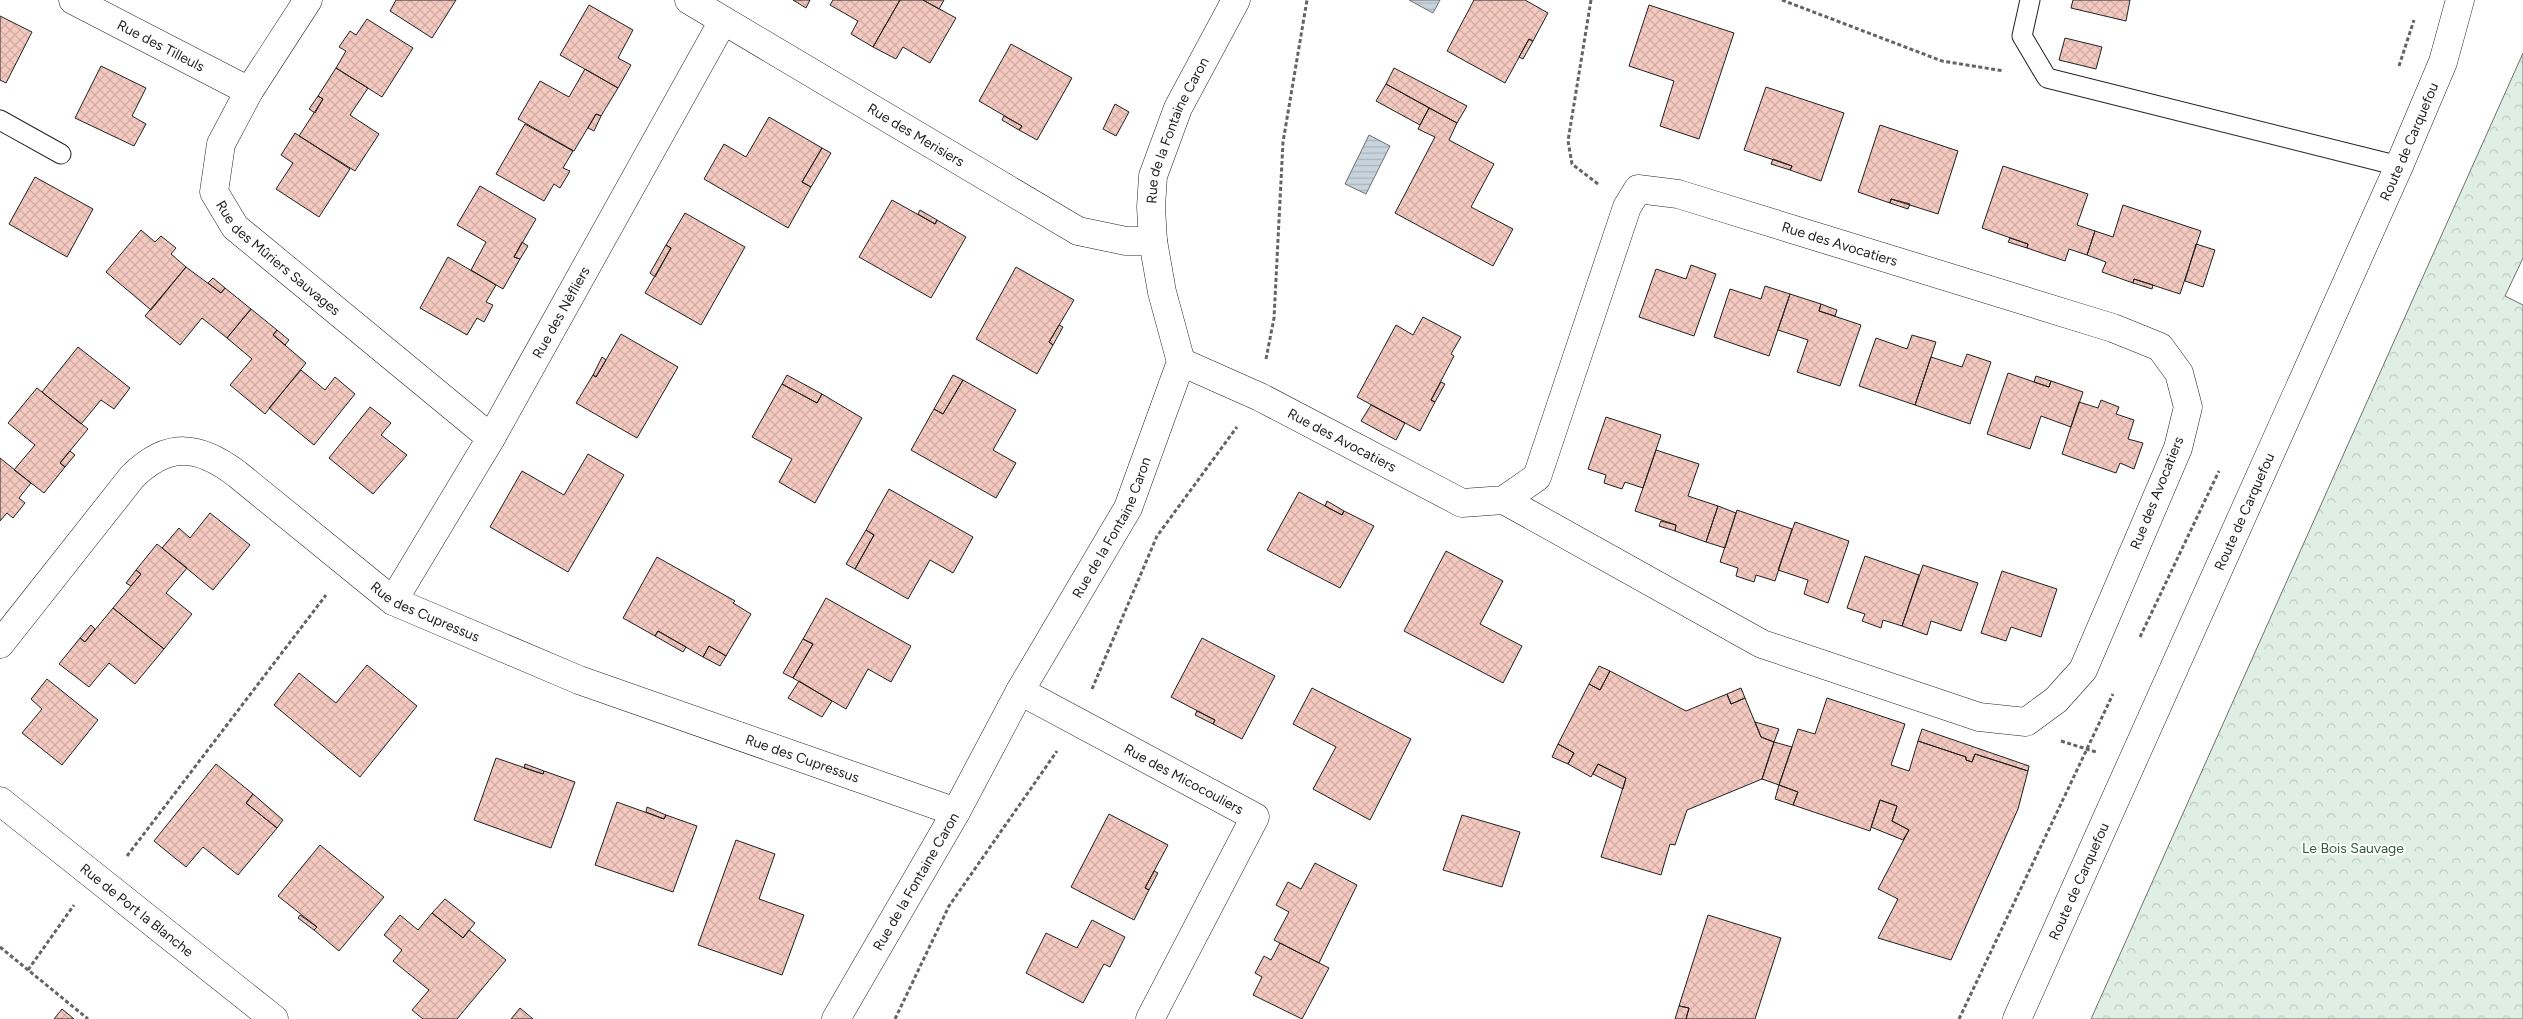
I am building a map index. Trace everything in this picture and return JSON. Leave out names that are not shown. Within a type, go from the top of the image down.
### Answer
[{"type":"street","name":"Rue des Tilleuls","points":[[73,0],[249,91]]},
{"type":"street","name":"Rue des Mûriers Sauvages","points":[[308,0],[249,91],[221,144],[214,192],[235,226],[491,438]]},
{"type":"street","name":"Rue des Merisiers","points":[[689,0],[1078,231],[1126,241],[1154,241]]},
{"type":"street","name":"Rue de la Fontaine Caron","points":[[836,1019],[956,812],[1020,691],[1128,508],[1181,362],[1162,292],[1154,241],[1152,206],[1154,176],[1164,142],[1178,108],[1236,0]]},
{"type":"street","name":"Route de Carquefou","points":[[2017,1019],[2399,166],[2443,62],[2460,0]]},
{"type":"street","name":"Rue des Nèfliers","points":[[394,601],[491,438],[723,20]]},
{"type":"street","name":"Rue des Avocatiers","points":[[1181,362],[1260,397],[1462,503],[1504,500],[1762,644],[1979,717],[2026,722],[2056,700],[2083,670],[2178,448],[2188,407],[2179,373],[2160,347],[2104,325],[1687,196],[1632,198]]},
{"type":"street","points":[[1504,500],[1537,477],[1632,198]]},
{"type":"street","name":"Rue des Cupressus","points":[[0,644],[132,477],[145,465],[162,455],[182,451],[199,453],[217,459],[394,601],[579,680],[956,812]]},
{"type":"street","name":"Rue des Micocouliers","points":[[1020,691],[1255,817],[1150,1019]]},
{"type":"street","name":"Rue de Port la Blanche","points":[[0,801],[274,1019]]},
{"type":"lane","points":[[2030,0],[2022,36],[2047,78],[2399,166]]},
{"type":"lane","points":[[0,120],[61,154]]},
{"type":"path","points":[[895,1019],[949,906],[1078,722],[1157,536],[1260,397],[1274,318],[1283,142],[1307,0]]},
{"type":"path","points":[[1591,0],[1568,141],[1572,164],[1632,198]]},
{"type":"path","points":[[1782,0],[1942,61],[2047,78]]},
{"type":"path","points":[[2396,75],[2414,19]]},
{"type":"path","points":[[2138,642],[2223,463]]},
{"type":"path","points":[[28,970],[350,565]]},
{"type":"path","points":[[1959,1019],[2116,687]]},
{"type":"path","points":[[0,946],[88,1019]]},
{"type":"green space","name":"Le Bois Sauvage","points":[[2523,53],[2523,258],[2505,296],[2523,305],[2523,1019],[2091,1019]]},
{"type":"shaded area","points":[[1409,0],[1440,0],[1433,13]]},
{"type":"shaded area","points":[[1369,135],[1390,146],[1366,194],[1345,184]]},
{"type":"building","points":[[396,0],[456,0],[432,38],[390,11]]},
{"type":"building","points":[[793,0],[810,0],[806,8]]},
{"type":"building","points":[[833,0],[900,0],[873,47],[851,34],[858,21],[830,5]]},
{"type":"building","points":[[900,0],[923,0],[956,18],[930,63],[903,47],[896,59],[873,47]]},
{"type":"building","points":[[923,0],[944,0],[939,9]]},
{"type":"building","points":[[1474,0],[1525,0],[1548,13],[1533,41],[1529,39],[1505,83],[1447,51]]},
{"type":"building","points":[[2073,0],[2130,0],[2126,21],[2071,8]]},
{"type":"building","points":[[589,5],[633,30],[618,58],[631,65],[618,88],[560,55]]},
{"type":"building","points":[[1649,5],[1734,33],[1699,139],[1660,126],[1674,81],[1629,66]]},
{"type":"building","points":[[0,16],[32,32],[6,83],[0,80]]},
{"type":"building","points":[[367,19],[413,48],[382,97],[336,68],[346,51],[339,47],[350,31],[356,35]]},
{"type":"building","points":[[2065,38],[2102,47],[2096,69],[2059,60]]},
{"type":"building","points":[[1529,39],[1533,41],[1523,59],[1519,57]]},
{"type":"building","points":[[1011,44],[1072,78],[1037,140],[1019,130],[1022,126],[979,101]]},
{"type":"building","points":[[101,66],[146,88],[132,116],[146,124],[134,146],[75,118]]},
{"type":"building","points":[[336,68],[368,88],[350,115],[379,134],[355,171],[299,136],[323,99],[318,96]]},
{"type":"building","points":[[1394,68],[1467,106],[1457,123],[1386,84]]},
{"type":"building","points":[[585,69],[618,88],[601,116],[596,114],[574,151],[518,119],[540,81],[569,97]]},
{"type":"building","points":[[1386,84],[1429,108],[1420,125],[1376,101]]},
{"type":"building","points":[[1766,87],[1844,113],[1821,181],[1790,170],[1792,166],[1744,150]]},
{"type":"building","points":[[318,96],[323,99],[315,113],[309,109]]},
{"type":"building","points":[[1115,104],[1129,112],[1116,136],[1103,129]]},
{"type":"building","points":[[1429,108],[1457,123],[1449,140],[1494,164],[1471,207],[1513,229],[1493,266],[1395,213],[1435,137],[1418,129]]},
{"type":"building","points":[[596,114],[601,116],[594,131],[588,128]]},
{"type":"building","points":[[1004,116],[1022,126],[1019,130],[1002,120]]},
{"type":"building","points":[[769,117],[822,148],[802,182],[811,187],[788,228],[704,179],[724,144],[746,157]]},
{"type":"building","points":[[525,124],[573,151],[563,168],[570,171],[560,188],[554,184],[544,201],[496,174]]},
{"type":"building","points":[[1880,125],[1958,151],[1938,214],[1891,199],[1890,203],[1858,192]]},
{"type":"building","points":[[295,133],[350,169],[319,217],[276,189],[293,163],[281,155]]},
{"type":"building","points":[[822,148],[831,153],[811,187],[802,182]]},
{"type":"building","points":[[1773,159],[1792,166],[1790,170],[1771,164]]},
{"type":"building","points":[[2003,166],[2088,194],[2077,225],[2095,231],[2087,255],[2069,249],[2065,261],[2027,248],[2028,244],[1982,228]]},
{"type":"building","points":[[35,177],[93,209],[67,257],[9,224]]},
{"type":"building","points":[[480,186],[536,219],[514,257],[520,259],[503,289],[471,270],[486,242],[457,225]]},
{"type":"building","points":[[1891,199],[1910,204],[1908,209],[1890,203]]},
{"type":"building","points":[[892,200],[935,224],[937,220],[966,237],[931,298],[859,257]]},
{"type":"building","points":[[2123,205],[2201,231],[2180,294],[2134,279],[2133,283],[2102,272],[2106,262],[2087,255],[2095,231],[2113,237]]},
{"type":"building","points":[[920,210],[937,220],[935,224],[918,214]]},
{"type":"building","points":[[685,213],[745,247],[701,325],[645,293],[671,248],[666,245]]},
{"type":"building","points":[[141,230],[155,242],[161,236],[176,248],[171,254],[186,267],[151,310],[106,272]]},
{"type":"building","points":[[2010,238],[2028,244],[2027,248],[2008,242]]},
{"type":"building","points":[[522,242],[528,246],[520,259],[514,257]]},
{"type":"building","points":[[2196,244],[2215,250],[2203,287],[2185,281]]},
{"type":"building","points":[[666,245],[671,248],[655,277],[650,273]]},
{"type":"building","points":[[448,257],[496,285],[486,302],[493,305],[484,322],[477,318],[467,335],[420,308]]},
{"type":"building","points":[[1691,265],[1716,274],[1694,336],[1639,317],[1656,269],[1686,279]]},
{"type":"building","points":[[186,267],[221,293],[225,288],[251,309],[227,338],[202,318],[180,345],[145,316]]},
{"type":"building","points":[[1016,267],[1074,300],[1049,342],[1053,345],[1037,374],[976,339]]},
{"type":"building","points":[[213,278],[225,288],[221,293],[208,283]]},
{"type":"building","points":[[2134,279],[2153,285],[2152,289],[2133,283]]},
{"type":"building","points":[[1765,286],[1790,294],[1769,356],[1714,337],[1730,289],[1761,299]]},
{"type":"building","points":[[1790,294],[1821,304],[1819,311],[1861,325],[1840,386],[1797,372],[1808,340],[1778,330]]},
{"type":"building","points":[[1821,304],[1837,310],[1835,316],[1819,311]]},
{"type":"building","points":[[251,309],[277,330],[273,335],[306,363],[265,414],[230,385],[252,359],[227,338]]},
{"type":"building","points":[[1423,317],[1461,337],[1451,354],[1454,356],[1431,400],[1435,402],[1420,431],[1357,397],[1396,325],[1413,335]]},
{"type":"building","points":[[1059,325],[1063,327],[1053,345],[1049,342]]},
{"type":"building","points":[[277,330],[289,340],[285,345],[273,335]]},
{"type":"building","points":[[621,334],[678,367],[637,438],[576,403],[593,375],[596,377]]},
{"type":"building","points":[[1912,335],[1936,342],[1915,405],[1859,386],[1876,338],[1907,349]]},
{"type":"building","points":[[78,347],[130,388],[114,409],[101,400],[81,424],[42,392]]},
{"type":"building","points":[[1967,354],[1991,362],[1970,424],[1915,405],[1931,357],[1962,367]]},
{"type":"building","points":[[602,357],[606,360],[596,377],[593,375]]},
{"type":"building","points":[[301,370],[325,390],[335,377],[355,394],[314,445],[269,408]]},
{"type":"building","points":[[2008,373],[2049,387],[2051,381],[2083,392],[2071,427],[2041,416],[2030,449],[1987,434]]},
{"type":"building","points":[[787,375],[822,394],[817,403],[782,384]]},
{"type":"building","points":[[953,375],[963,380],[943,414],[934,409]]},
{"type":"building","points":[[2036,376],[2051,381],[2049,387],[2034,382]]},
{"type":"building","points":[[963,380],[1016,410],[993,450],[1016,463],[996,498],[911,450],[934,409],[943,414]]},
{"type":"building","points":[[1441,382],[1445,384],[1435,402],[1431,400]]},
{"type":"building","points":[[782,384],[817,403],[822,394],[862,418],[815,503],[779,482],[792,459],[752,437]]},
{"type":"building","points":[[37,388],[88,429],[60,463],[65,467],[44,493],[14,470],[35,445],[8,423]]},
{"type":"building","points":[[2101,400],[2119,407],[2116,414],[2134,420],[2128,439],[2143,443],[2134,469],[2120,463],[2116,473],[2062,454],[2079,402],[2098,408]]},
{"type":"building","points":[[1371,405],[1405,423],[1396,440],[1361,421]]},
{"type":"building","points":[[370,407],[391,423],[381,435],[407,455],[373,494],[329,458]]},
{"type":"building","points":[[1606,417],[1661,435],[1643,488],[1625,482],[1622,489],[1604,483],[1606,475],[1588,469]]},
{"type":"building","points":[[1656,450],[1699,464],[1688,496],[1718,506],[1706,542],[1675,531],[1676,525],[1635,511]]},
{"type":"building","points":[[70,451],[75,455],[65,467],[60,463]]},
{"type":"building","points":[[588,454],[624,475],[568,572],[490,527],[522,471],[564,495]]},
{"type":"building","points":[[0,458],[31,483],[19,498],[25,503],[13,518],[7,513],[0,521]]},
{"type":"building","points":[[889,489],[973,537],[953,573],[930,560],[908,599],[855,569],[874,535],[866,530]]},
{"type":"building","points":[[1299,492],[1342,515],[1344,511],[1374,526],[1340,588],[1267,550]]},
{"type":"building","points":[[1327,501],[1344,511],[1342,515],[1325,506]]},
{"type":"building","points":[[1718,506],[1736,513],[1725,548],[1706,542]]},
{"type":"building","points":[[1737,510],[1792,529],[1775,581],[1756,575],[1754,582],[1736,576],[1738,568],[1720,562]]},
{"type":"building","points":[[210,513],[250,545],[213,590],[162,548],[179,528],[190,538]]},
{"type":"building","points":[[1661,521],[1676,525],[1675,531],[1659,526]]},
{"type":"building","points":[[1795,522],[1849,541],[1828,603],[1804,594],[1808,580],[1778,570]]},
{"type":"building","points":[[866,530],[874,535],[855,569],[846,564]]},
{"type":"building","points":[[157,544],[187,568],[166,593],[192,614],[164,649],[113,608],[141,574],[136,570]]},
{"type":"building","points":[[1446,551],[1503,581],[1480,624],[1522,646],[1503,683],[1404,631]]},
{"type":"building","points":[[1865,556],[1919,575],[1902,626],[1883,620],[1881,628],[1862,621],[1865,614],[1847,608]]},
{"type":"building","points":[[657,557],[735,601],[733,603],[751,614],[726,656],[709,646],[703,657],[658,631],[655,636],[623,618]]},
{"type":"building","points":[[1923,565],[1978,583],[1961,631],[1931,621],[1927,635],[1902,626]]},
{"type":"building","points":[[136,570],[141,574],[131,586],[126,583]]},
{"type":"building","points":[[2002,571],[2057,589],[2041,637],[2011,627],[2006,641],[1981,633]]},
{"type":"building","points":[[826,598],[911,646],[891,682],[868,669],[846,709],[793,678],[813,644],[803,639]]},
{"type":"building","points":[[113,608],[164,649],[135,684],[109,663],[89,687],[59,664],[80,638],[85,642]]},
{"type":"building","points":[[91,625],[95,629],[85,642],[80,638]]},
{"type":"building","points":[[658,631],[686,647],[683,652],[655,636]]},
{"type":"building","points":[[1202,638],[1275,676],[1242,739],[1213,724],[1215,720],[1171,697]]},
{"type":"building","points":[[803,639],[813,644],[793,678],[783,673]]},
{"type":"building","points":[[709,646],[726,656],[720,666],[703,657]]},
{"type":"building","points":[[367,665],[417,706],[360,777],[274,705],[299,673],[336,703]]},
{"type":"building","points":[[1599,666],[1610,671],[1600,690],[1589,684]]},
{"type":"building","points":[[1610,671],[1686,711],[1727,694],[1731,704],[1745,698],[1761,737],[1774,742],[1762,779],[1687,810],[1675,845],[1670,844],[1661,875],[1601,857],[1626,778],[1598,764],[1591,777],[1568,764],[1574,753],[1558,744],[1589,684],[1600,690]]},
{"type":"building","points":[[47,679],[98,720],[62,765],[22,733],[42,709],[31,699]]},
{"type":"building","points":[[799,681],[832,701],[822,717],[788,698]]},
{"type":"building","points":[[1312,688],[1411,739],[1370,820],[1313,789],[1336,747],[1293,724]]},
{"type":"building","points":[[1741,688],[1745,698],[1731,704],[1727,694]]},
{"type":"building","points":[[1827,698],[1905,724],[1891,765],[1909,771],[1918,741],[1966,757],[1966,760],[1972,762],[1975,754],[2028,771],[2018,809],[1951,960],[1878,938],[1898,899],[1878,889],[1909,830],[1892,821],[1897,806],[1880,800],[1870,831],[1793,805],[1798,792],[1779,785],[1798,729],[1815,734]]},
{"type":"building","points":[[1197,711],[1215,720],[1213,724],[1195,715]]},
{"type":"building","points":[[1755,722],[1779,729],[1774,742],[1761,737]]},
{"type":"building","points":[[1922,729],[2029,766],[2028,771],[1975,754],[1972,762],[1966,760],[1966,757],[1918,741]]},
{"type":"building","points":[[1774,742],[1792,747],[1779,785],[1762,779]]},
{"type":"building","points":[[1558,744],[1574,753],[1568,764],[1552,757]]},
{"type":"building","points":[[496,758],[543,774],[544,771],[575,782],[551,848],[474,820]]},
{"type":"building","points":[[216,764],[253,794],[246,803],[277,828],[238,875],[203,847],[186,867],[154,841]]},
{"type":"building","points":[[525,764],[544,771],[543,774],[524,768]]},
{"type":"building","points":[[1598,764],[1626,778],[1623,789],[1593,774]]},
{"type":"building","points":[[1779,785],[1798,792],[1793,805],[1775,799]]},
{"type":"building","points":[[253,794],[283,820],[277,828],[246,803]]},
{"type":"building","points":[[1880,800],[1897,806],[1892,821],[1909,830],[1903,840],[1871,827]]},
{"type":"building","points":[[617,802],[664,819],[666,815],[697,826],[673,892],[595,865]]},
{"type":"building","points":[[647,807],[666,815],[664,819],[646,812]]},
{"type":"building","points":[[1109,814],[1168,845],[1145,888],[1149,890],[1134,920],[1071,887]]},
{"type":"building","points":[[1462,815],[1520,832],[1502,887],[1443,870]]},
{"type":"building","points":[[736,840],[775,854],[759,899],[804,915],[782,975],[698,945]]},
{"type":"building","points":[[320,845],[384,897],[339,951],[314,930],[317,927],[278,896]]},
{"type":"building","points":[[1315,863],[1357,885],[1319,963],[1274,940],[1289,912],[1276,905],[1288,882],[1301,889]]},
{"type":"building","points":[[1154,871],[1158,873],[1149,890],[1145,888]]},
{"type":"building","points":[[445,899],[475,923],[463,938],[432,913]]},
{"type":"building","points":[[432,913],[463,938],[469,930],[506,960],[457,1019],[423,1019],[412,1010],[429,990],[393,961],[402,950],[384,935],[400,915],[418,930]]},
{"type":"building","points":[[300,915],[317,927],[314,930],[298,918]]},
{"type":"building","points":[[1708,915],[1781,938],[1755,1019],[1686,1019],[1689,1008],[1679,1006]]},
{"type":"building","points":[[1092,920],[1125,937],[1110,967],[1104,964],[1083,1003],[1026,973],[1046,933],[1077,948]]},
{"type":"building","points":[[1280,943],[1329,968],[1302,1019],[1253,995],[1262,977],[1255,973],[1264,956],[1271,960]]},
{"type":"building","points":[[1679,1006],[1689,1008],[1686,1019],[1675,1019]]},
{"type":"building","points":[[520,1008],[533,1019],[511,1019]]},
{"type":"building","points":[[62,1009],[74,1019],[54,1019]]}]
